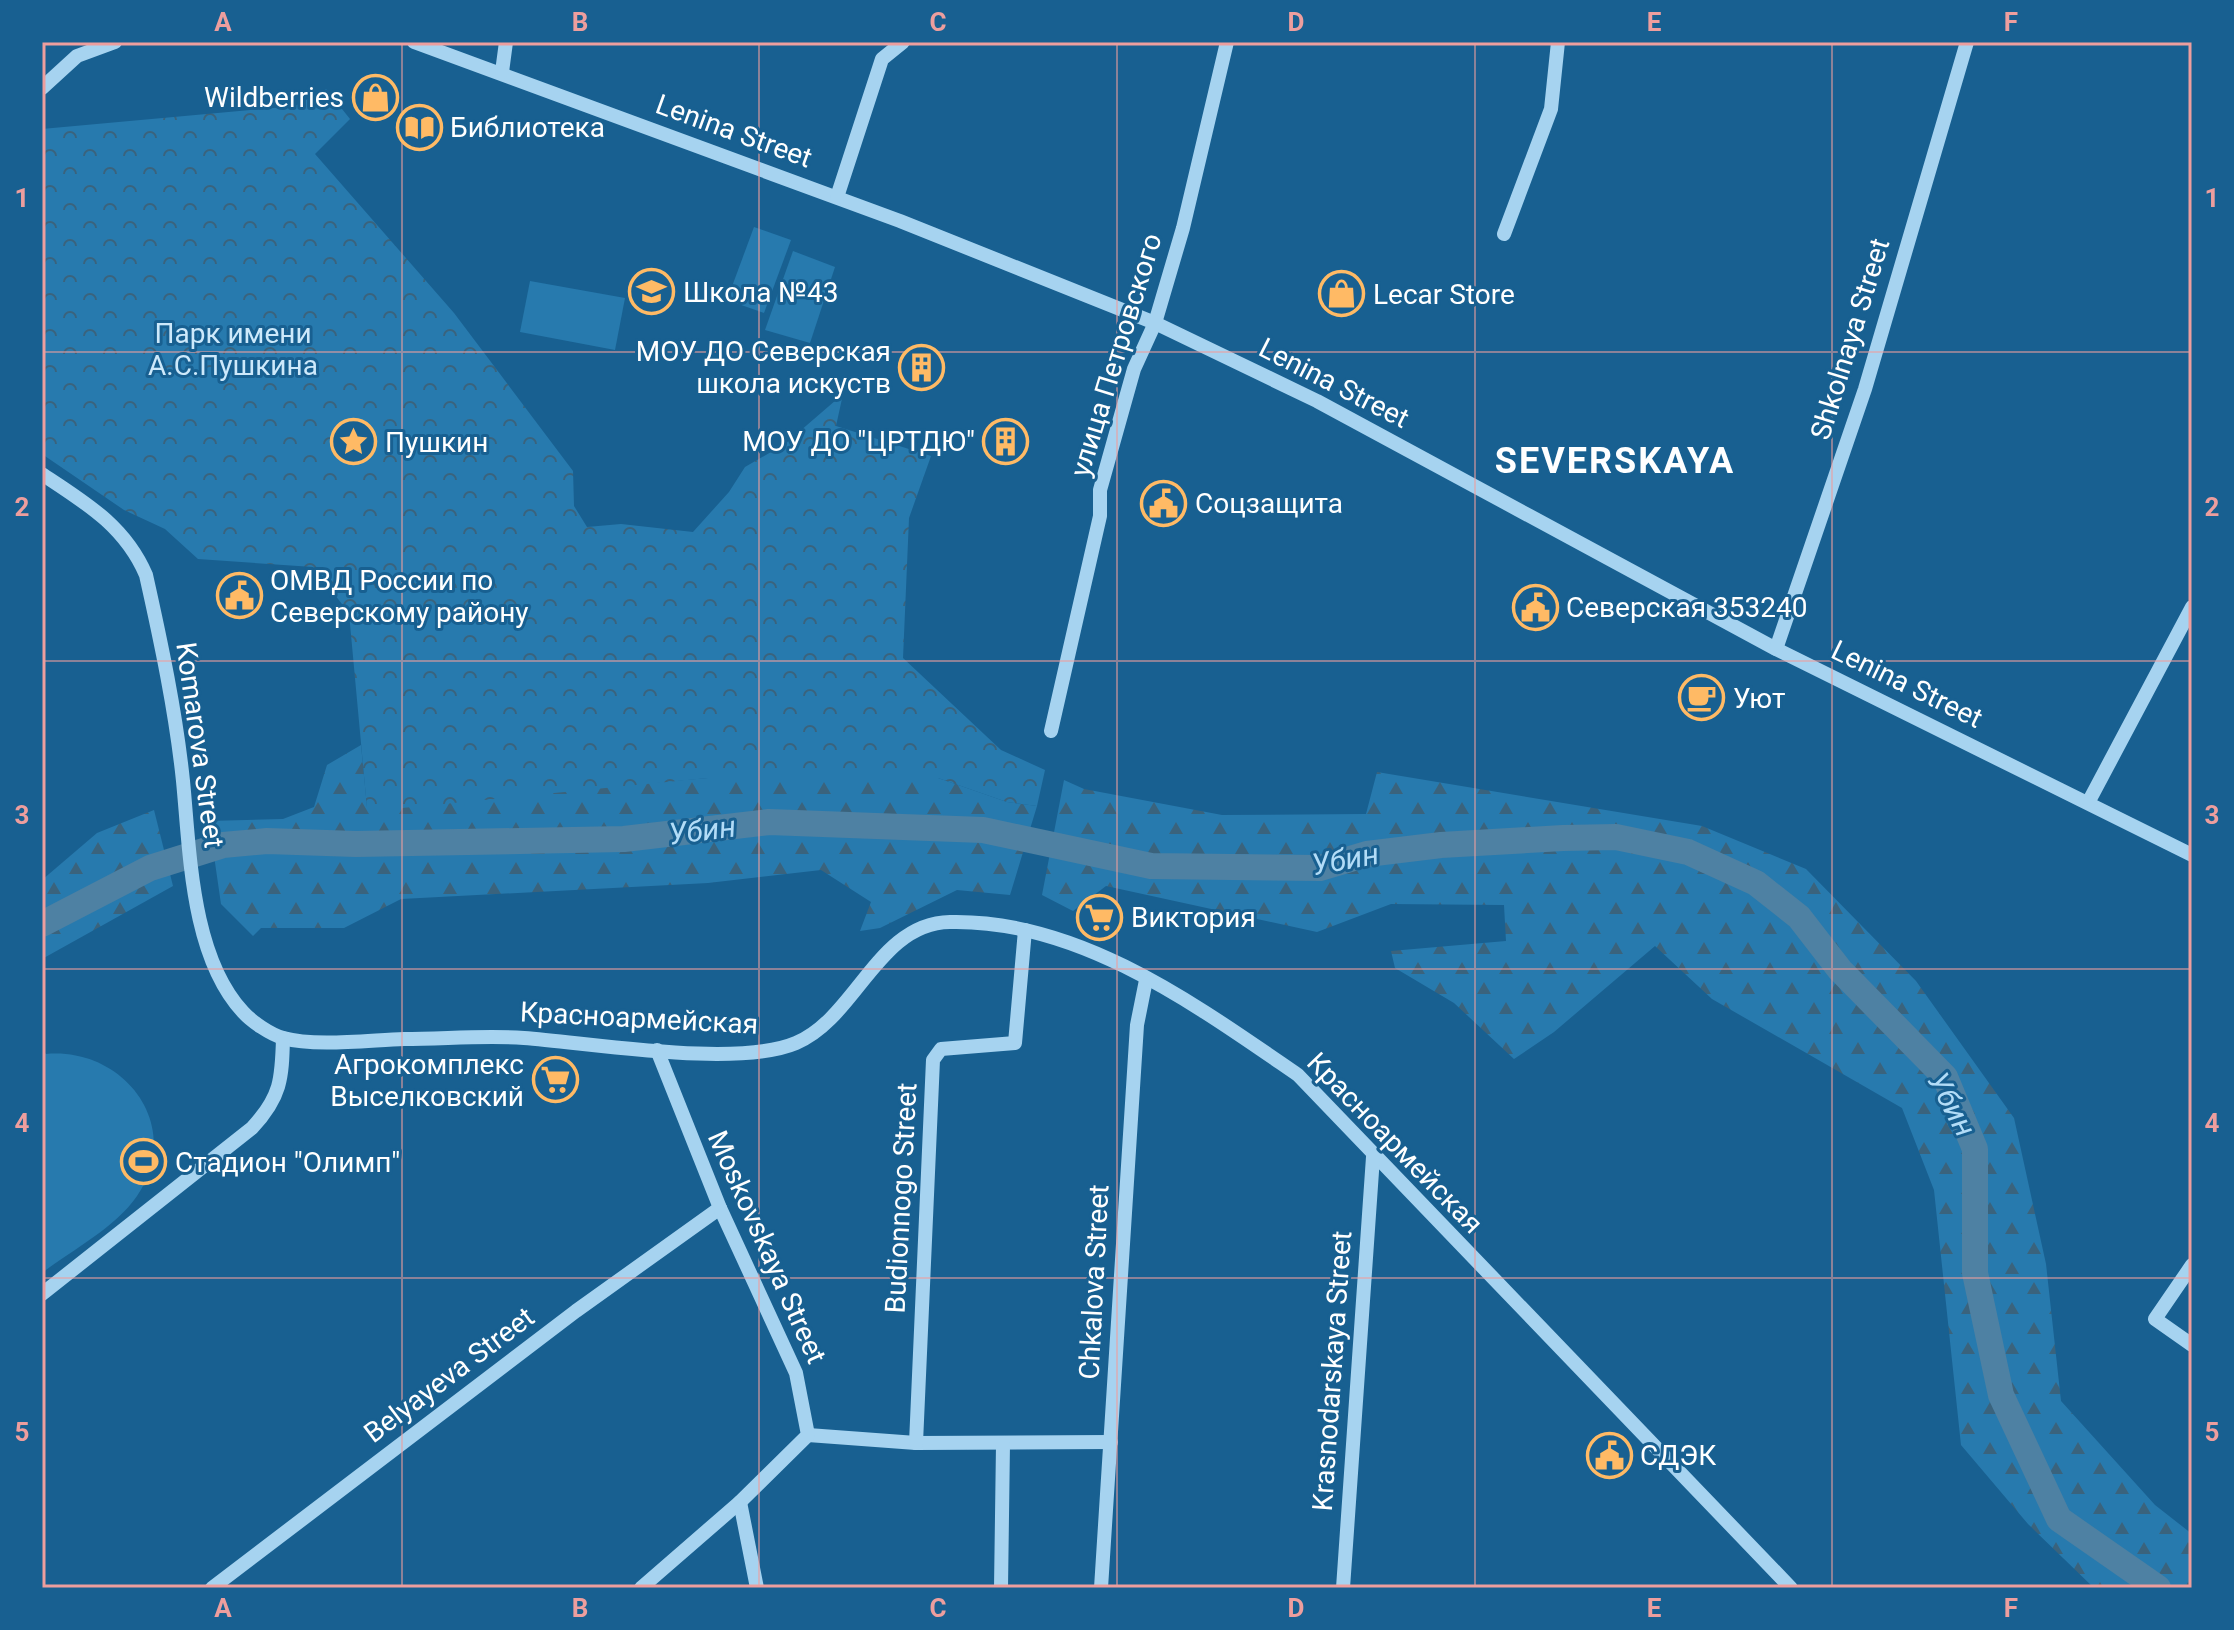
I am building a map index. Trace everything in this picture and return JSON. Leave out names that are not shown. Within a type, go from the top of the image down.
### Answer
[{"type":"street","points":[[42,88],[57,71],[93,45],[115,42]]},
{"type":"street","name":"Lenina Street","points":[[414,42],[837,197],[1155,323],[1317,401],[1776,649],[2089,801],[2192,855]]},
{"type":"street","points":[[502,72],[506,42]]},
{"type":"street","points":[[837,197],[882,59],[903,42]]},
{"type":"street","name":"улица Петровского","points":[[1051,731],[1100,516],[1100,490],[1134,369],[1155,323],[1183,228],[1227,42]]},
{"type":"street","points":[[1504,234],[1551,109],[1558,42]]},
{"type":"street","name":"Shkolnaya Street","points":[[1776,649],[1865,389],[1967,42]]},
{"type":"street","name":"Komarova Street","points":[[42,474],[102,513],[134,548],[146,575],[183,780],[185,826],[199,915],[218,972],[242,1012],[283,1038]]},
{"type":"street","points":[[2089,801],[2192,607]]},
{"type":"street","name":"Красноармейская","points":[[283,1038],[519,1038],[657,1050],[762,1053],[798,1043],[821,1027],[888,949],[906,937],[944,922],[996,922],[1053,937],[1202,1008],[1298,1075],[1373,1157],[1791,1588]]},
{"type":"street","name":"Budionnogo Street","points":[[916,1443],[933,1060],[941,1049],[1015,1043],[1025,930]]},
{"type":"street","name":"Chkalova Street","points":[[1101,1588],[1137,1025],[1146,980]]},
{"type":"street","points":[[42,1294],[252,1128],[272,1107],[281,1084],[283,1038]]},
{"type":"street","name":"Moskovskaya Street","points":[[657,1050],[720,1208],[796,1373],[808,1435]]},
{"type":"street","name":"Krasnodarskaya Street","points":[[1343,1588],[1373,1157]]},
{"type":"street","name":"Belyayeva Street","points":[[212,1588],[576,1311],[720,1208]]},
{"type":"street","points":[[2192,1265],[2155,1319],[2192,1345]]},
{"type":"street","points":[[641,1588],[740,1502],[808,1435],[916,1443],[1111,1442]]},
{"type":"street","points":[[1001,1588],[1003,1444]]},
{"type":"street","points":[[740,1502],[757,1588]]},
{"type":"green space","name":"Парк имени А.С.Пушкина","points":[[326,89],[350,119],[315,154],[454,313],[573,471],[574,506],[587,527],[621,524],[693,532],[729,492],[745,467],[785,444],[843,394],[836,426],[931,456],[909,518],[903,658],[1001,750],[1045,770],[1037,806],[1007,802],[938,778],[708,778],[402,808],[367,808],[349,613],[313,567],[198,559],[165,529],[124,510],[42,454],[42,129],[295,106]]},
{"type":"green space","points":[[754,227],[791,240],[764,313],[727,300]]},
{"type":"green space","points":[[793,251],[835,267],[810,343],[765,330]]},
{"type":"green space","points":[[530,281],[625,298],[615,350],[520,332]]},
{"type":"green space","points":[[361,745],[367,807],[708,778],[938,778],[1007,802],[1037,806],[1010,895],[957,890],[880,928],[860,931],[871,902],[821,870],[708,883],[401,899],[344,928],[261,928],[253,936],[221,904],[209,821],[283,819],[314,807],[327,765]]},
{"type":"green space","points":[[1377,772],[1702,826],[1806,869],[1916,981],[2014,1118],[2046,1264],[2061,1401],[2155,1505],[2192,1534],[2192,1588],[2094,1588],[2028,1524],[1961,1445],[1934,1190],[1902,1108],[1712,999],[1655,946],[1554,1032],[1514,1059],[1454,1003],[1395,968],[1391,951],[1506,941],[1504,905],[1391,904],[1317,932],[1106,886],[1073,911],[1042,895],[1064,780],[1084,789],[1222,815],[1366,814]]},
{"type":"green space","points":[[154,810],[173,886],[42,959],[42,880],[97,833]]},
{"type":"green space","points":[[42,1049],[46,1054],[74,1055],[100,1063],[122,1077],[139,1096],[150,1118],[154,1143],[150,1170],[128,1208],[42,1273]]},
{"type":"waterway","name":"Убин","points":[[42,924],[150,868],[223,845],[267,841],[356,844],[624,839],[769,822],[983,830],[1151,866],[1320,868],[1367,854],[1441,845],[1563,838],[1616,837],[1688,852],[1756,883],[1799,917],[1840,970],[1945,1077],[1975,1149],[1975,1273],[2001,1395],[2059,1519],[2158,1588]]},
{"type":"place","name":"Wildberries","points":[[375,97]]},
{"type":"place","name":"Библиотека","points":[[419,127]]},
{"type":"place","name":"Школа №43","points":[[652,292]]},
{"type":"place","name":"Lecar Store","points":[[1342,294]]},
{"type":"place","name":"МОУ ДО Северская школа искуств","points":[[922,367]]},
{"type":"place","name":"МОУ ДО \"ЦРТДЮ\"","points":[[1006,441]]},
{"type":"place","name":"Пушкин","points":[[354,442]]},
{"type":"place","name":"Соцзащита","points":[[1164,503]]},
{"type":"place","name":"ОМВД России по Северскому району","points":[[239,596]]},
{"type":"place","name":"Северская 353240","points":[[1535,607]]},
{"type":"place","name":"Уют","points":[[1702,698]]},
{"type":"place","name":"Виктория","points":[[1100,917]]},
{"type":"place","name":"Агрокомплекс Выселковский","points":[[555,1080]]},
{"type":"place","name":"Стадион \"Олимп\"","points":[[144,1162]]},
{"type":"place","name":"СДЭК","points":[[1609,1455]]},
{"type":"district","name":"SEVERSKAYA","points":[[1615,461]]}]
